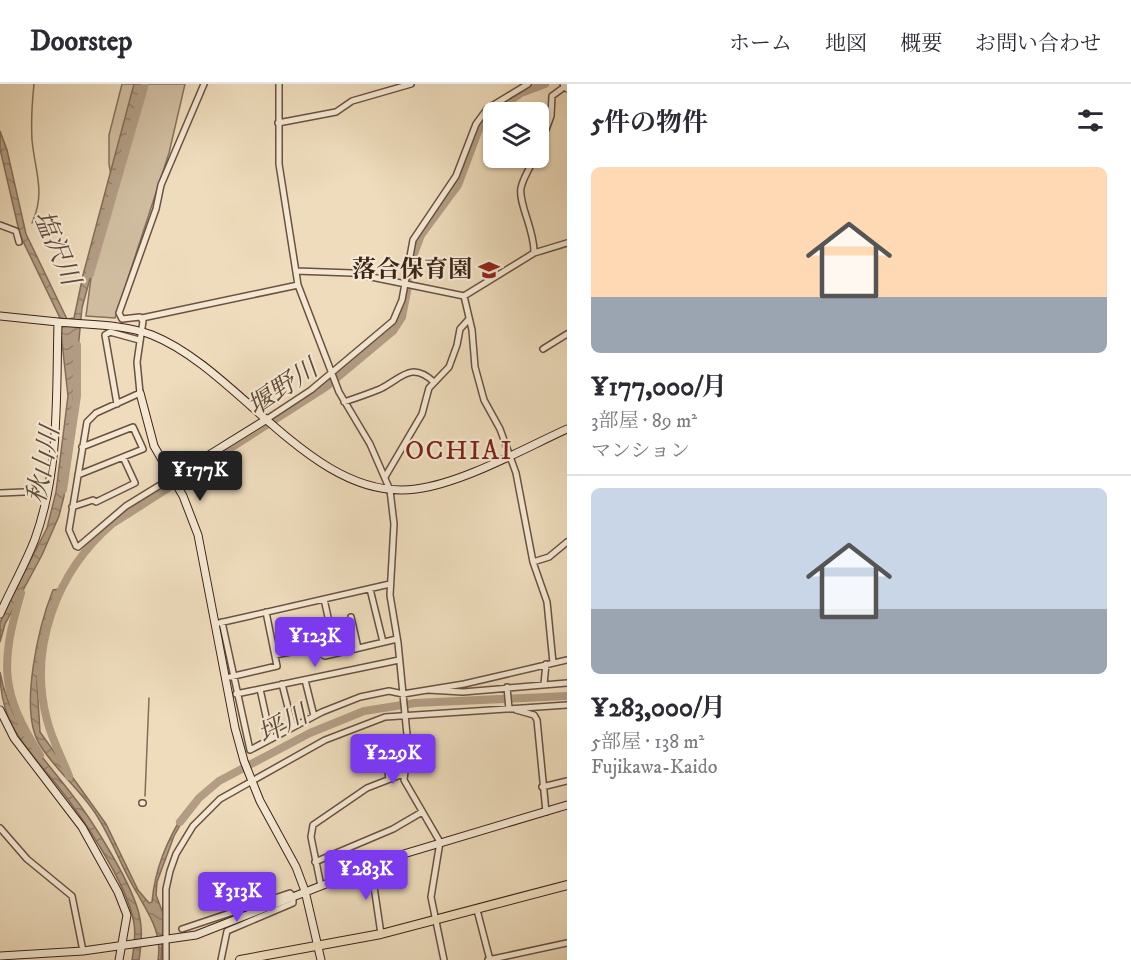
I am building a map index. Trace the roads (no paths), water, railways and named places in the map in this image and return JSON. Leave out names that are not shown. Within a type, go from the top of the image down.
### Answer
[{"type":"main road","points":[[240,960],[381,934],[567,885]]},
{"type":"street","points":[[204,84],[161,185],[156,208],[119,313],[122,319],[142,318],[298,285]]},
{"type":"street","points":[[279,84],[279,164],[298,285],[335,383],[370,444],[390,490],[394,524],[390,584],[408,745],[403,774],[406,787],[440,842],[431,897],[444,960]]},
{"type":"street","points":[[278,123],[336,112],[352,101],[411,84]]},
{"type":"street","points":[[140,393],[92,416],[87,422],[69,530],[78,547],[126,506],[267,419],[332,375],[393,321],[405,285],[413,240],[456,176],[476,124],[488,110],[528,84]]},
{"type":"street","points":[[549,121],[552,96],[566,86]]},
{"type":"street","points":[[530,168],[521,186],[520,194],[531,226],[534,253]]},
{"type":"street","points":[[0,225],[16,231],[20,242]]},
{"type":"street","points":[[296,271],[351,273],[464,296],[534,253],[567,243]]},
{"type":"street","points":[[464,296],[475,367],[484,400],[500,429],[516,473],[533,562],[547,602],[553,663]]},
{"type":"street","points":[[0,316],[88,324],[141,332],[180,350],[335,472],[369,486],[390,490],[414,490],[440,484],[567,429]]},
{"type":"street","points":[[142,318],[137,362],[140,393],[154,446],[191,513],[219,623],[244,761],[305,891],[321,960]]},
{"type":"street","points":[[385,477],[422,414],[429,387],[449,367],[457,345],[459,329],[469,319]]},
{"type":"street","points":[[0,614],[35,539],[48,491],[55,446],[58,322]]},
{"type":"street","points":[[117,404],[105,335],[110,333],[139,340]]},
{"type":"street","points":[[543,349],[567,334]]},
{"type":"street","points":[[344,402],[380,389],[406,373],[422,374],[434,382]]},
{"type":"street","points":[[78,475],[142,449],[133,427],[82,447]]},
{"type":"street","points":[[72,507],[93,500],[96,502],[135,483],[123,457]]},
{"type":"street","points":[[0,493],[48,491]]},
{"type":"street","points":[[533,562],[549,558],[567,542]]},
{"type":"street","points":[[219,623],[390,584]]},
{"type":"street","points":[[370,589],[383,642]]},
{"type":"street","points":[[324,599],[336,653]]},
{"type":"street","points":[[230,677],[277,666],[266,612]]},
{"type":"street","points":[[351,617],[358,648]]},
{"type":"street","points":[[275,655],[311,648],[325,656],[397,639]]},
{"type":"street","points":[[236,694],[399,660]]},
{"type":"street","points":[[230,677],[250,750],[314,716],[360,697],[389,691],[403,694],[464,684],[567,660]]},
{"type":"street","points":[[544,684],[546,664]]},
{"type":"street","points":[[305,680],[314,716]]},
{"type":"street","points":[[426,690],[436,693],[567,683]]},
{"type":"street","points":[[282,684],[292,727]]},
{"type":"street","points":[[260,689],[271,739]]},
{"type":"street","points":[[507,689],[508,707]]},
{"type":"street","points":[[166,960],[166,889],[176,854],[193,826],[220,799],[325,740],[385,717],[405,713],[567,705]]},
{"type":"street","points":[[508,707],[534,715],[537,720],[546,812]]},
{"type":"street","points":[[0,710],[14,738],[82,827],[108,872],[127,915],[119,960]]},
{"type":"street","points":[[385,752],[389,778]]},
{"type":"street","points":[[321,886],[315,862],[313,825],[335,811],[352,796],[389,778],[403,774]]},
{"type":"street","points":[[542,787],[567,781]]},
{"type":"street","points":[[0,956],[83,951],[167,940],[206,931],[305,891],[440,842],[567,806]]},
{"type":"street","points":[[315,862],[393,829],[422,812]]},
{"type":"street","points":[[0,828],[27,859],[72,896],[83,951]]},
{"type":"street","points":[[371,866],[381,934]]},
{"type":"street","points":[[182,929],[223,918],[290,893],[293,896]]},
{"type":"street","points":[[221,960],[227,931],[292,903],[293,896]]},
{"type":"street","points":[[477,910],[489,960],[567,943]]},
{"type":"water","points":[[134,84],[143,84],[82,308],[64,496],[59,516],[42,555],[5,624],[0,642],[0,623],[6,608],[47,528],[56,492],[68,396],[59,316],[20,235],[0,149],[0,131],[7,150],[26,234],[67,319],[74,318],[83,275]]},
{"type":"water","points":[[60,589],[44,634],[39,664],[37,683],[40,732],[106,824],[138,890],[149,903],[152,902],[159,866],[167,844],[184,813],[186,815],[174,836],[157,882],[156,895],[164,916],[161,960],[158,960],[158,941],[154,925],[103,826],[84,798],[46,754],[34,730],[31,690],[37,645],[53,590]]},
{"type":"water","points":[[0,672],[10,707],[18,722],[89,818],[130,889],[141,924],[139,960],[132,960],[134,923],[123,889],[102,850],[78,814],[16,733],[4,706]]},
{"type":"waterway","name":"塩沢川","points":[[32,223],[39,192],[32,140],[34,84]]},
{"type":"waterway","name":"秋山川","points":[[90,274],[145,84]]},
{"type":"waterway","name":"堰野川","points":[[534,87],[537,84]]},
{"type":"waterway","name":"堰野川","points":[[69,776],[47,720],[42,693],[41,666],[44,639],[51,613],[76,565],[92,543],[112,524],[326,387],[393,331],[402,317],[415,251],[421,235],[458,185],[482,121],[521,93],[545,84]]},
{"type":"waterway","name":"秋山川","points":[[63,490],[77,396],[77,345]]},
{"type":"waterway","points":[[21,593],[9,639],[8,677],[17,713],[40,755]]},
{"type":"waterway","name":"坪川","points":[[180,822],[199,798],[219,781],[310,733],[364,711],[415,703],[567,696]]},
{"type":"waterway","points":[[145,796],[149,698]]},
{"type":"place","name":"落合保育園","points":[[489,270]]},
{"type":"district","name":"OCHIAI","points":[[459,451]]}]
